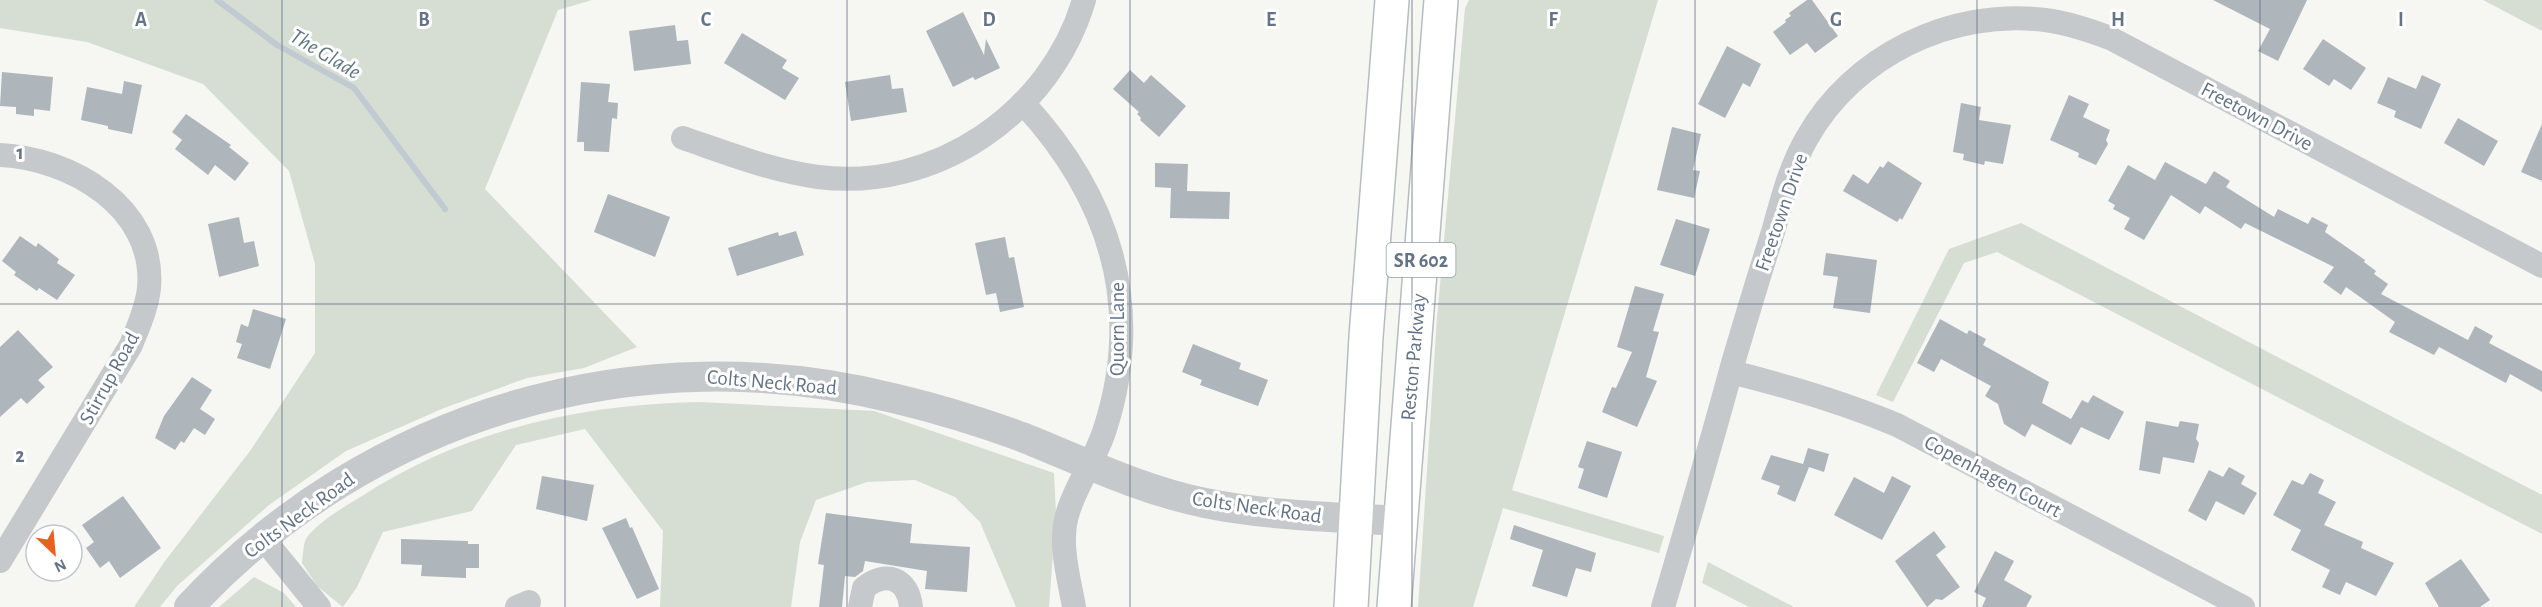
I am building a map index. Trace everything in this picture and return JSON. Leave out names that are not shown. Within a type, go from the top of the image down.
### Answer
[{"type":"main road","name":"SR 602","points":[[1351,607],[1355,518],[1392,0]]},
{"type":"main road","name":"Reston Parkway","points":[[1394,607],[1441,0]]},
{"type":"street","points":[[683,138],[781,170],[818,177],[882,178],[916,170],[950,156],[981,139],[1023,103],[1046,75],[1068,37],[1084,0]]},
{"type":"street","name":"Freetown Drive","points":[[1663,607],[1793,165],[1825,111],[1850,83],[1876,62],[1905,45],[1938,30],[1973,22],[2009,18],[2044,20],[2079,27],[2110,38],[2542,266]]},
{"type":"street","name":"Quorn Lane","points":[[1023,103],[1052,135],[1070,160],[1092,199],[1118,274],[1121,302],[1120,359],[1106,430],[1091,467],[1068,512],[1064,535],[1074,607]]},
{"type":"street","name":"Stirrup Road","points":[[0,155],[37,160],[68,170],[93,183],[114,201],[131,222],[142,243],[148,264],[149,288],[143,315],[131,345],[0,561]]},
{"type":"street","name":"Copenhagen Court","points":[[1731,372],[1827,398],[1897,425],[2244,607]]},
{"type":"street","name":"Colts Neck Road","points":[[189,607],[262,537],[311,502],[412,443],[480,415],[534,399],[657,377],[716,375],[781,379],[873,394],[958,415],[1022,438],[1091,467],[1203,503],[1291,515],[1400,520]]},
{"type":"street","points":[[262,537],[319,607]]},
{"type":"street","points":[[861,607],[864,588],[885,577],[895,578],[904,584],[910,596],[911,607]]},
{"type":"shaded area","points":[[0,0],[592,0],[558,10],[485,189],[637,347],[584,368],[527,378],[444,408],[346,451],[269,505],[177,586],[160,607],[134,607],[165,561],[250,451],[315,353],[315,264],[289,171],[203,84],[87,42],[0,28]]},
{"type":"shaded area","points":[[1469,0],[1658,0],[1512,490],[1664,536],[1659,553],[1503,508],[1473,607],[1418,607],[1437,318],[1465,8]]},
{"type":"shaded area","points":[[2483,0],[2542,0],[2542,31]]},
{"type":"shaded area","points":[[2021,223],[2542,495],[2542,534],[1997,252],[1964,263],[1893,402],[1876,395],[1949,249]]},
{"type":"shaded area","points":[[700,402],[874,411],[1054,473],[1056,514],[1049,607],[1016,607],[980,522],[955,497],[915,480],[867,482],[816,500],[800,542],[791,607],[660,607],[663,531],[585,429],[516,445],[472,511],[383,532],[357,587],[343,607],[317,586],[302,563],[307,537],[326,519],[401,473],[441,454],[524,425],[567,415],[611,408]]},
{"type":"shaded area","points":[[1708,562],[1794,607],[1749,607],[1702,583]]},
{"type":"shaded area","points":[[254,577],[284,593],[296,607],[219,607]]},
{"type":"building","points":[[1807,0],[1812,0],[1838,36],[1815,53],[1807,43],[1790,55],[1773,32],[1786,22],[1785,20],[1791,16],[1789,13]]},
{"type":"building","points":[[2213,0],[2307,0],[2278,61],[2258,51],[2270,29]]},
{"type":"building","points":[[963,12],[984,55],[986,39],[1000,68],[953,87],[926,31]]},
{"type":"building","points":[[675,25],[677,41],[688,40],[691,64],[634,71],[629,31]]},
{"type":"building","points":[[742,33],[787,60],[782,68],[799,78],[785,100],[724,63]]},
{"type":"building","points":[[2323,39],[2366,68],[2351,90],[2334,79],[2329,86],[2303,69]]},
{"type":"building","points":[[1727,46],[1761,64],[1750,87],[1743,83],[1725,118],[1698,104]]},
{"type":"building","points":[[1130,70],[1144,83],[1151,75],[1186,106],[1159,137],[1140,120],[1137,114],[1139,112],[1113,89]]},
{"type":"building","points":[[2,72],[53,77],[50,111],[34,109],[34,116],[16,114],[16,107],[0,106]]},
{"type":"building","points":[[890,75],[892,89],[903,88],[907,112],[851,121],[845,82]]},
{"type":"building","points":[[2422,75],[2441,84],[2421,129],[2394,117],[2396,111],[2377,103],[2388,77],[2416,89]]},
{"type":"building","points":[[124,81],[142,85],[132,134],[81,120],[87,87],[122,94]]},
{"type":"building","points":[[581,82],[610,84],[608,102],[618,103],[617,119],[612,118],[609,152],[584,151],[584,142],[577,142]]},
{"type":"building","points":[[2069,95],[2089,104],[2083,117],[2110,130],[2106,140],[2108,144],[2096,165],[2078,157],[2079,153],[2050,140]]},
{"type":"building","points":[[1961,103],[1981,107],[1979,120],[2011,125],[2003,164],[1985,161],[1984,165],[1963,160],[1964,154],[1953,152]]},
{"type":"building","points":[[186,114],[231,145],[229,147],[249,163],[235,181],[215,165],[208,175],[175,149],[182,140],[172,132]]},
{"type":"building","points":[[2458,118],[2498,141],[2484,166],[2444,143]]},
{"type":"building","points":[[2542,124],[2542,181],[2521,172]]},
{"type":"building","points":[[1672,127],[1701,134],[1693,170],[1700,171],[1694,198],[1657,190]]},
{"type":"building","points":[[1888,161],[1922,183],[1902,220],[1900,218],[1897,222],[1843,191],[1853,174],[1868,184],[1880,166],[1883,168]]},
{"type":"building","points":[[2165,162],[2206,184],[2214,171],[2230,181],[2226,187],[2274,217],[2278,209],[2308,224],[2312,217],[2328,225],[2325,232],[2365,260],[2364,262],[2376,271],[2374,274],[2388,284],[2381,294],[2468,340],[2475,326],[2493,336],[2489,343],[2542,371],[2542,392],[2510,374],[2506,383],[2439,347],[2434,355],[2389,332],[2395,322],[2346,287],[2341,295],[2323,282],[2334,267],[2245,223],[2241,229],[2205,206],[2200,214],[2171,195],[2144,240],[2124,229],[2130,218],[2113,209],[2115,205],[2108,201],[2128,165],[2155,180]]},
{"type":"building","points":[[1155,163],[1188,164],[1187,191],[1230,192],[1229,219],[1170,218],[1171,188],[1155,187]]},
{"type":"building","points":[[608,194],[670,217],[655,257],[594,232]]},
{"type":"building","points":[[239,217],[244,243],[254,241],[259,266],[219,277],[208,224]]},
{"type":"building","points":[[1676,219],[1710,229],[1695,276],[1660,265]]},
{"type":"building","points":[[796,231],[804,255],[737,276],[728,248],[778,232],[779,236]]},
{"type":"building","points":[[20,236],[36,247],[38,243],[59,259],[57,263],[75,275],[57,300],[39,288],[37,291],[14,275],[16,272],[2,261]]},
{"type":"building","points":[[1005,237],[1009,258],[1014,257],[1024,307],[1000,312],[996,293],[986,295],[975,243]]},
{"type":"building","points":[[1826,253],[1877,260],[1870,313],[1833,308],[1838,277],[1823,275]]},
{"type":"building","points":[[1635,286],[1664,294],[1653,331],[1659,332],[1646,377],[1657,381],[1637,427],[1602,412],[1612,387],[1616,388],[1632,352],[1617,347]]},
{"type":"building","points":[[253,309],[286,319],[270,369],[237,358],[242,344],[236,342],[241,324],[248,327]]},
{"type":"building","points":[[1940,319],[1967,334],[1969,330],[1986,339],[1983,345],[2049,382],[2042,403],[2071,419],[2082,400],[2088,403],[2093,395],[2124,412],[2109,440],[2081,427],[2071,445],[2032,424],[2025,437],[2004,424],[1998,404],[1985,396],[1991,386],[1941,359],[1934,372],[1917,363]]},
{"type":"building","points":[[18,330],[53,367],[38,380],[45,387],[27,404],[21,398],[0,417],[0,347]]},
{"type":"building","points":[[1193,344],[1241,363],[1239,369],[1268,380],[1258,406],[1200,385],[1202,380],[1182,372]]},
{"type":"building","points":[[192,377],[212,390],[200,409],[215,419],[205,435],[194,428],[184,443],[181,441],[175,450],[155,438],[164,416]]},
{"type":"building","points":[[2146,421],[2178,427],[2180,421],[2199,424],[2196,439],[2199,443],[2194,463],[2163,457],[2160,474],[2139,470]]},
{"type":"building","points":[[1587,441],[1622,452],[1607,498],[1578,488],[1584,469],[1578,467]]},
{"type":"building","points":[[1808,448],[1829,454],[1824,472],[1809,467],[1795,502],[1777,494],[1780,486],[1761,479],[1771,455],[1803,464]]},
{"type":"building","points":[[2229,467],[2245,476],[2241,484],[2257,493],[2244,515],[2216,501],[2206,521],[2188,511],[2209,470],[2223,477]]},
{"type":"building","points":[[2310,473],[2324,480],[2318,493],[2336,502],[2324,525],[2363,542],[2361,548],[2394,563],[2376,596],[2346,582],[2340,595],[2322,587],[2330,570],[2291,550],[2301,530],[2273,515],[2292,480],[2303,485]]},
{"type":"building","points":[[542,476],[594,485],[587,521],[536,509]]},
{"type":"building","points":[[1892,476],[1911,486],[1882,540],[1834,515],[1854,477],[1884,493]]},
{"type":"building","points":[[123,496],[161,548],[120,578],[109,561],[100,568],[86,548],[94,542],[84,528],[84,524]]},
{"type":"building","points":[[826,513],[912,524],[910,543],[970,547],[967,592],[925,589],[927,571],[865,561],[863,571],[855,577],[845,576],[842,607],[819,607],[824,565],[818,564]]},
{"type":"building","points":[[626,518],[659,589],[637,599],[602,528]]},
{"type":"building","points":[[1514,525],[1596,553],[1591,572],[1576,568],[1567,597],[1532,586],[1543,550],[1510,539]]},
{"type":"building","points":[[1934,531],[1946,547],[1936,555],[1960,587],[1942,600],[1936,599],[1927,607],[1895,561]]},
{"type":"building","points":[[401,539],[468,541],[468,544],[479,544],[479,568],[466,568],[466,578],[421,576],[422,565],[401,564]]},
{"type":"building","points":[[1995,551],[2014,561],[2004,580],[2032,596],[2026,607],[1982,607],[1986,598],[1974,592]]},
{"type":"building","points":[[2461,559],[2490,600],[2480,607],[2439,607],[2425,583]]},
{"type":"waterway","name":"The Glade","points":[[217,0],[277,45],[354,88],[445,209]]}]
